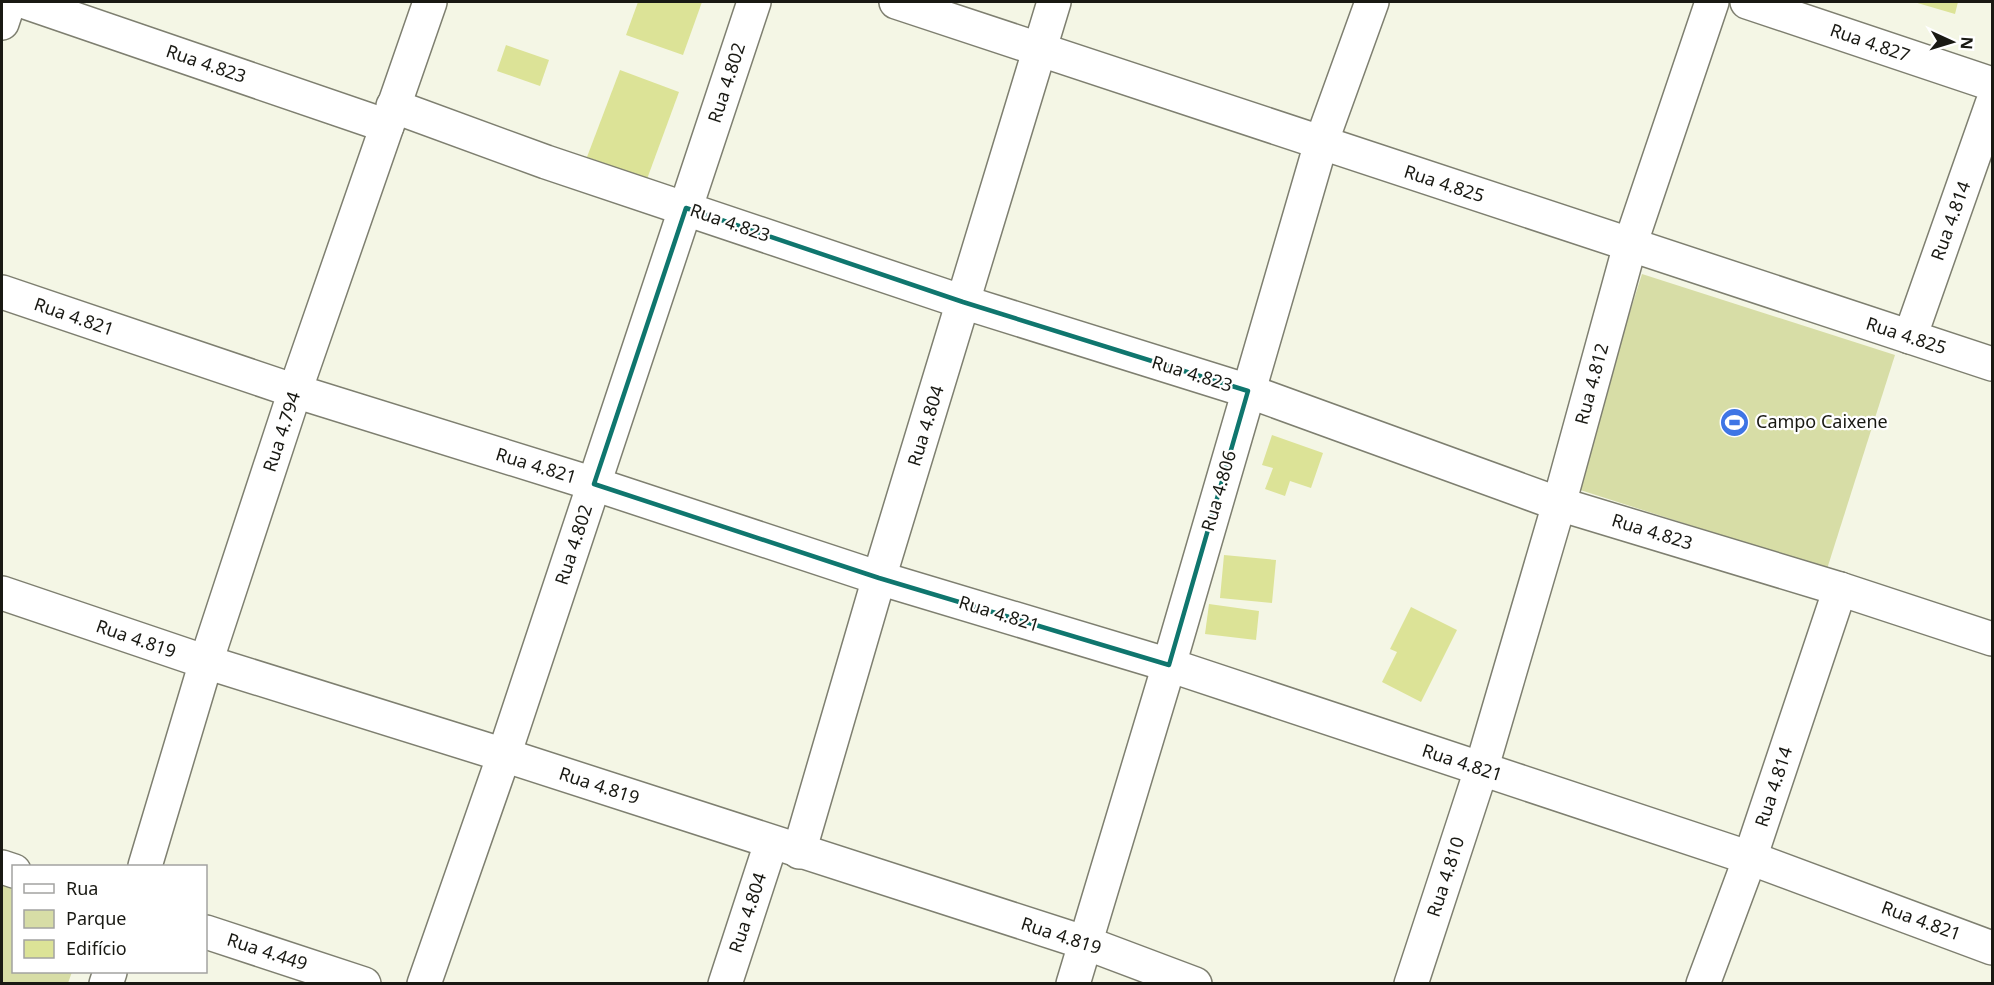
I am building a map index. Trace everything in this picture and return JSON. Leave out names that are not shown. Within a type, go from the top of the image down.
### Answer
[{"type":"street","points":[[2,23],[9,2]]},
{"type":"street","name":"Rua 4.823","points":[[25,2],[390,116],[546,162],[963,302],[1248,391],[1559,504],[1840,589],[1992,639]]},
{"type":"street","name":"Rua 4.794","points":[[146,865],[206,662],[295,391],[430,2]]},
{"type":"street","name":"Rua 4.802","points":[[424,984],[504,755],[754,2]]},
{"type":"street","name":"Rua 4.825","points":[[896,2],[1992,364]]},
{"type":"street","name":"Rua 4.804","points":[[725,984],[785,847],[879,578],[1054,2]]},
{"type":"street","name":"Rua 4.806","points":[[1073,984],[1169,665],[1321,143],[1372,2]]},
{"type":"street","name":"Rua 4.812","points":[[1481,770],[1559,504],[1630,245],[1712,2]]},
{"type":"street","name":"Rua 4.827","points":[[1747,2],[1992,84]]},
{"type":"street","name":"Rua 4.814","points":[[1910,337],[1992,104]]},
{"type":"street","name":"Rua 4.821","points":[[2,292],[295,391],[594,484],[879,578],[1169,665],[1750,858],[1992,948]]},
{"type":"street","name":"Rua 4.814","points":[[1702,984],[1750,858],[1840,589]]},
{"type":"street","name":"Rua 4.819","points":[[2,593],[206,662],[504,755],[1086,944],[1195,984]]},
{"type":"street","name":"Rua 4.810","points":[[1411,984],[1481,770]]},
{"type":"street","name":"Rua 4.449","points":[[207,932],[364,984]]},
{"type":"highlighted area","points":[[686,208],[963,302],[1248,391],[1169,665],[879,578],[594,484]]},
{"type":"green space","name":"Campo Caixene","points":[[1642,274],[1895,355],[1827,569],[1574,488]]},
{"type":"green space","points":[[2,879],[12,882],[12,973],[72,973],[68,983],[2,983]]},
{"type":"building","points":[[638,2],[702,2],[683,55],[626,35]]},
{"type":"building","points":[[1914,2],[1958,2],[1955,14]]},
{"type":"building","points":[[506,45],[549,60],[540,86],[497,71]]},
{"type":"building","points":[[620,70],[679,92],[647,179],[587,157]]},
{"type":"building","points":[[1272,435],[1323,453],[1311,488],[1290,481],[1285,496],[1265,489],[1273,468],[1262,465]]},
{"type":"building","points":[[1224,555],[1276,560],[1272,603],[1220,598]]},
{"type":"building","points":[[1209,604],[1259,611],[1256,640],[1205,634]]},
{"type":"building","points":[[1411,607],[1457,630],[1421,702],[1382,682],[1397,652],[1390,649]]},
{"type":"place","name":"Campo Caixene","points":[[1735,422]]}]
